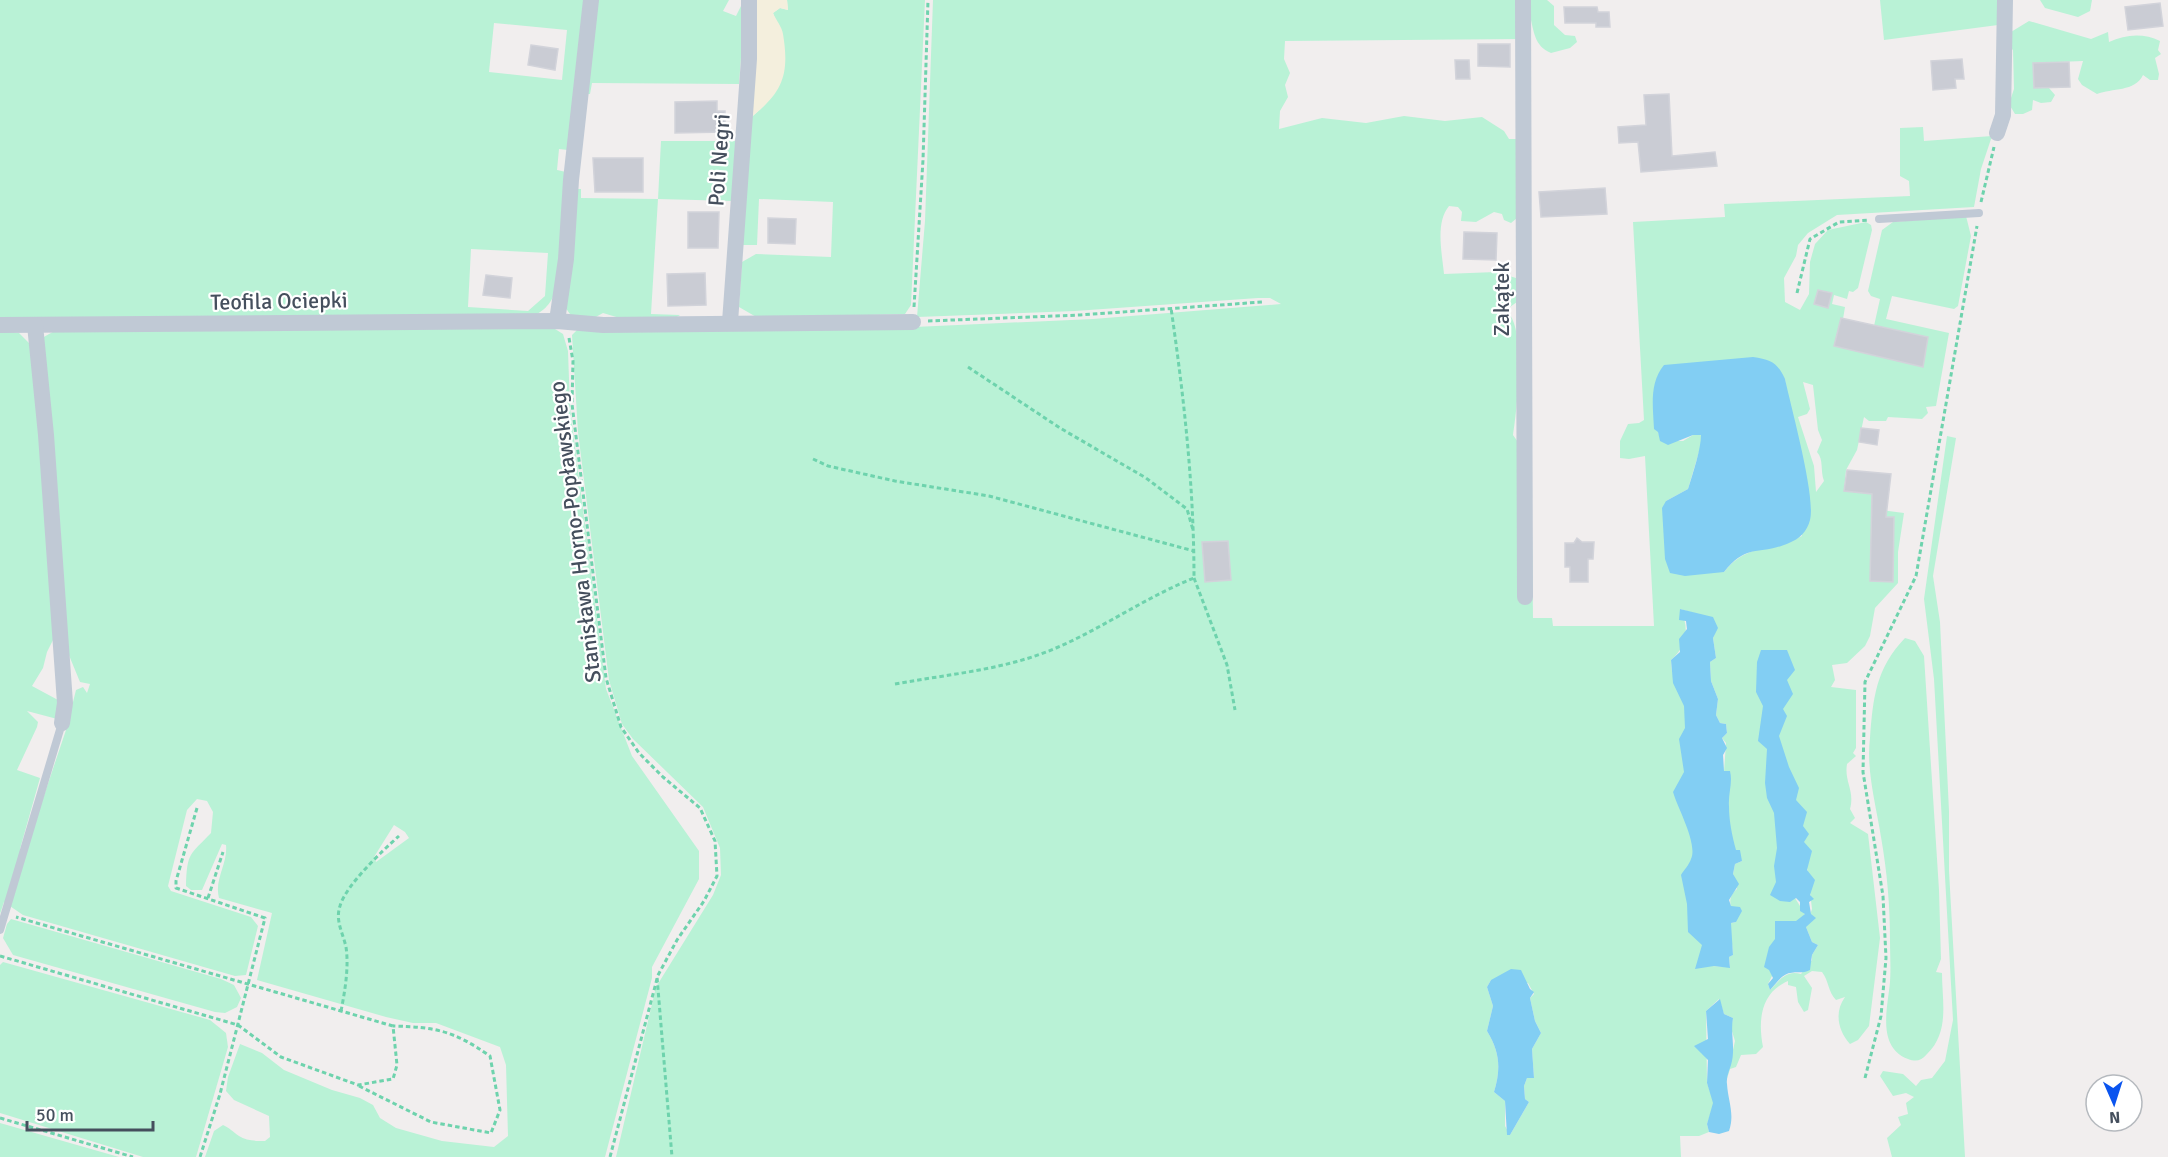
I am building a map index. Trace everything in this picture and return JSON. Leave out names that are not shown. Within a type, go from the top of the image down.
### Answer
[{"type":"street","points":[[557,321],[566,259],[571,180],[591,0]]},
{"type":"street","name":"Poli Negri","points":[[730,322],[749,59],[749,0]]},
{"type":"street","name":"Zakątek","points":[[1523,0],[1524,597]]},
{"type":"street","points":[[1997,133],[2002,115],[2005,0]]},
{"type":"street","name":"Teofila Ociepki","points":[[0,325],[557,321],[603,325],[913,322]]},
{"type":"street","points":[[35,325],[46,435],[65,703],[62,723]]},
{"type":"lane","points":[[1879,219],[1979,213]]},
{"type":"lane","points":[[0,930],[62,723]]},
{"type":"path","points":[[928,0],[923,160],[913,322],[1080,315],[1262,302]]},
{"type":"path","points":[[1865,1078],[1881,1016],[1886,958],[1883,896],[1863,772],[1865,682],[1916,576],[1979,213],[1997,133]]},
{"type":"path","points":[[1797,293],[1810,239],[1839,222],[1879,219]]},
{"type":"path","points":[[1171,308],[1188,419],[1194,578],[1227,665],[1235,710]]},
{"type":"path","name":"Stanisława Horno-Popławskiego","points":[[557,321],[569,335],[573,361],[572,404],[606,678],[621,727],[639,753],[700,808],[715,841],[717,876],[704,902],[677,940],[657,977],[610,1157]]},
{"type":"path","points":[[968,367],[1060,428],[1146,478],[1187,510],[1194,534]]},
{"type":"path","points":[[813,459],[828,466],[895,481],[989,496],[1194,551]]},
{"type":"path","points":[[895,684],[1016,663],[1057,648],[1161,591],[1194,578]]},
{"type":"path","points":[[197,808],[176,888],[265,918],[200,1157]]},
{"type":"path","points":[[341,1011],[346,985],[346,946],[339,926],[340,907],[372,861],[399,836]]},
{"type":"path","points":[[208,898],[223,852]]},
{"type":"path","points":[[0,956],[238,1024],[281,1057],[358,1085],[431,1122],[491,1132],[500,1110],[490,1056],[463,1037],[424,1027],[393,1026],[4,914]]},
{"type":"path","points":[[657,977],[672,1157]]},
{"type":"path","points":[[358,1085],[393,1079],[397,1065],[393,1026]]},
{"type":"path","points":[[0,1118],[133,1157]]},
{"type":"green space","points":[[0,0],[586,0],[568,150],[559,149],[557,170],[566,172],[559,275],[552,299],[535,315],[0,318]],"holes":[[[494,23],[567,30],[562,80],[489,72]],[[471,249],[548,253],[545,296],[528,311],[468,307]]]},
{"type":"green space","points":[[596,0],[729,0],[723,11],[736,16],[742,4],[745,5],[739,84],[592,83],[590,94],[588,94]]},
{"type":"green space","points":[[787,0],[925,0],[911,305],[905,314],[758,318],[739,307],[742,262],[756,254],[831,257],[833,202],[759,199],[757,245],[742,245],[749,119],[773,95],[783,71],[783,45],[773,13],[780,8],[788,10]]},
{"type":"green space","points":[[933,0],[1547,0],[1554,6],[1554,25],[1565,35],[1575,36],[1577,42],[1570,48],[1551,53],[1545,50],[1536,38],[1530,16],[1521,39],[1285,41],[1284,59],[1290,73],[1285,85],[1288,97],[1280,111],[1279,129],[1322,118],[1366,123],[1404,116],[1445,121],[1482,117],[1504,131],[1509,139],[1516,139],[1517,218],[1511,223],[1504,220],[1502,214],[1494,212],[1476,222],[1461,221],[1462,212],[1458,207],[1449,206],[1442,221],[1440,239],[1444,274],[1496,272],[1516,278],[1517,302],[1500,314],[1510,315],[1515,325],[1519,355],[1513,435],[1520,445],[1531,448],[1533,618],[1552,618],[1553,626],[1654,626],[1645,456],[1620,458],[1620,441],[1628,424],[1644,420],[1633,222],[1725,217],[1724,204],[1910,196],[1909,181],[1900,176],[1900,128],[1923,127],[1924,141],[1992,136],[1981,169],[1974,207],[1837,215],[1808,233],[1798,245],[1796,256],[1784,278],[1785,302],[1800,310],[1809,294],[1810,262],[1815,244],[1828,230],[1866,222],[1871,225],[1872,230],[1858,288],[1853,292],[1849,291],[1847,299],[1834,295],[1832,304],[1845,307],[1843,319],[1874,326],[1880,299],[1871,296],[1868,291],[1882,230],[1893,222],[1966,216],[1971,236],[1958,306],[1954,309],[1892,296],[1886,319],[1949,333],[1936,406],[1926,407],[1928,413],[1922,419],[1888,417],[1886,421],[1869,421],[1864,417],[1857,450],[1846,470],[1844,491],[1875,494],[1873,509],[1904,513],[1898,552],[1898,583],[1875,608],[1870,636],[1865,646],[1847,663],[1832,665],[1835,680],[1831,687],[1856,690],[1856,748],[1853,753],[1856,756],[1847,764],[1846,770],[1851,796],[1850,809],[1855,818],[1850,823],[1868,834],[1880,938],[1869,1026],[1858,1040],[1850,1044],[1840,1027],[1839,1009],[1845,997],[1836,1000],[1822,972],[1812,971],[1804,976],[1812,988],[1808,1010],[1804,1012],[1798,1002],[1796,987],[1788,985],[1788,981],[1779,986],[1766,1000],[1763,1009],[1761,1027],[1763,1047],[1756,1054],[1741,1055],[1736,1067],[1730,1069],[1726,1082],[1735,1041],[1731,1028],[1733,1018],[1724,1014],[1719,999],[1706,1011],[1707,1083],[1714,1103],[1707,1124],[1709,1132],[1699,1136],[1680,1136],[1681,1157],[616,1157],[656,987],[713,895],[721,875],[720,848],[703,807],[633,739],[622,724],[609,680],[578,432],[572,335],[579,328],[914,327],[1093,319],[1281,304],[1270,298],[1258,298],[1075,311],[917,317],[925,221]],"holes":[[[1785,379],[1802,536],[1742,556],[1724,572],[1666,501],[1688,489],[1701,445],[1701,434],[1693,435],[1683,441],[1661,441],[1658,432]],[[1803,382],[1813,385],[1818,430],[1822,440],[1817,452],[1824,481],[1816,492],[1814,466],[1798,417],[1807,414],[1810,409]],[[1872,517],[1894,518],[1892,582],[1870,581]],[[1680,609],[1697,614],[1717,628],[1713,638],[1716,658],[1710,662],[1711,681],[1718,699],[1716,715],[1720,723],[1726,724],[1727,733],[1722,738],[1726,743],[1724,772],[1732,845],[1742,861],[1735,864],[1733,874],[1737,889],[1730,900],[1736,922],[1731,923],[1733,955],[1729,957],[1730,967],[1712,966],[1691,815],[1686,699],[1672,672],[1671,660],[1684,643],[1686,630]],[[1780,818],[1804,842],[1812,909],[1806,927],[1812,942],[1818,945],[1812,955],[1812,960],[1801,974],[1788,974],[1770,990],[1768,984],[1805,914],[1795,898]],[[1491,980],[1528,983],[1534,994],[1530,998],[1535,1021],[1541,1033],[1532,1049],[1534,1078],[1527,1078],[1524,1086],[1525,1099],[1529,1102],[1510,1135],[1505,1126],[1505,1101],[1494,1092],[1498,1076],[1498,1061],[1495,1046],[1487,1031],[1493,1006],[1487,987]]]},
{"type":"green space","points":[[1880,0],[1997,0],[1998,25],[1884,40]]},
{"type":"green space","points":[[2040,0],[2092,0],[2090,11],[2078,17],[2045,8]]},
{"type":"green space","points":[[2029,21],[2091,39],[2108,32],[2109,42],[2122,37],[2135,36],[2160,41],[2158,50],[2161,54],[2155,58],[2159,74],[2158,80],[2150,80],[2143,75],[2129,87],[2097,94],[2082,85],[2078,79],[2083,61],[2033,63],[2034,88],[2049,88],[2055,95],[2051,102],[2041,103],[2033,100],[2032,110],[2023,114],[2015,114],[2009,104],[2014,89],[2013,50],[2006,44],[2006,35]]},
{"type":"green space","points":[[661,141],[736,141],[733,201],[658,199]]},
{"type":"green space","points":[[574,189],[581,189],[581,198],[658,199],[651,314],[680,315],[675,318],[623,319],[603,313],[594,318],[572,317],[563,304]]},
{"type":"green space","points":[[58,329],[555,329],[563,334],[568,351],[570,408],[606,689],[632,756],[699,851],[699,879],[652,967],[652,978],[605,1157],[205,1157],[214,1131],[223,1125],[248,1140],[265,1141],[270,1137],[269,1116],[234,1100],[226,1091],[228,1077],[240,1044],[262,1053],[284,1070],[373,1105],[380,1118],[396,1128],[442,1141],[494,1147],[508,1136],[506,1065],[500,1047],[436,1023],[413,1023],[386,1017],[257,980],[272,913],[219,898],[218,884],[225,859],[226,845],[222,844],[202,890],[191,890],[186,886],[187,866],[191,855],[211,833],[213,812],[207,801],[197,799],[187,810],[168,886],[171,891],[251,917],[258,926],[246,975],[235,976],[23,915],[4,902],[0,914],[0,331],[19,333],[32,346],[55,636],[47,652],[43,668],[32,686],[58,700],[61,720],[27,711],[38,722],[17,770],[40,778],[20,849],[25,852],[66,730],[76,690],[83,687],[87,693],[90,684],[80,682],[66,648],[42,338]],"holes":[[[394,825],[405,832],[409,838],[376,862],[374,857]]]},
{"type":"green space","points":[[1947,436],[1956,438],[1933,576],[1940,622],[1949,811],[1949,871],[1965,1157],[1892,1157],[1887,1138],[1901,1125],[1898,1117],[1908,1114],[1906,1103],[1914,1097],[1906,1093],[1893,1096],[1880,1076],[1883,1071],[1903,1074],[1916,1086],[1921,1080],[1932,1078],[1945,1061],[1953,1020],[1934,679],[1924,599]]},
{"type":"green space","points":[[1905,638],[1915,641],[1924,656],[1939,890],[1941,959],[1936,972],[1942,973],[1943,1005],[1939,1036],[1927,1054],[1916,1061],[1898,1053],[1891,1045],[1886,1025],[1890,982],[1889,902],[1869,762],[1871,723],[1878,684],[1895,649]]},
{"type":"green space","points":[[11,919],[221,979],[234,985],[241,998],[237,1007],[225,1013],[215,1012],[13,955],[3,938]]},
{"type":"green space","points":[[3,962],[210,1020],[226,1033],[228,1047],[196,1157],[143,1157],[0,1113],[0,965]]},
{"type":"green space","points":[[0,1123],[119,1157],[0,1157]]},
{"type":"sand","points":[[756,0],[787,0],[788,10],[780,8],[773,13],[782,31],[785,61],[784,72],[776,92],[749,119]]},
{"type":"water","points":[[1753,357],[1773,363],[1785,379],[1806,473],[1811,508],[1809,524],[1793,541],[1740,557],[1724,572],[1685,576],[1670,573],[1665,559],[1662,508],[1666,501],[1688,489],[1701,435],[1693,435],[1668,445],[1660,441],[1658,432],[1654,429],[1653,404],[1654,387],[1659,372],[1664,365]]},
{"type":"water","points":[[1680,609],[1713,617],[1718,628],[1713,638],[1716,658],[1710,662],[1711,681],[1718,699],[1716,715],[1720,723],[1726,724],[1727,733],[1722,738],[1727,748],[1723,755],[1724,771],[1730,771],[1731,780],[1730,823],[1736,850],[1740,850],[1742,861],[1735,864],[1733,874],[1739,884],[1729,900],[1731,906],[1740,907],[1742,911],[1736,922],[1731,923],[1733,955],[1729,957],[1730,968],[1714,966],[1695,969],[1702,945],[1688,932],[1687,904],[1681,875],[1691,859],[1692,845],[1673,792],[1684,772],[1679,739],[1685,728],[1684,706],[1673,683],[1671,660],[1680,652],[1679,639],[1687,629],[1686,621],[1679,620]]},
{"type":"water","points":[[1761,650],[1787,650],[1795,670],[1787,680],[1793,694],[1783,709],[1787,716],[1779,736],[1799,788],[1796,800],[1807,812],[1803,826],[1809,834],[1804,842],[1812,851],[1807,870],[1815,880],[1810,895],[1814,899],[1809,902],[1811,914],[1816,918],[1806,927],[1812,942],[1818,945],[1812,955],[1810,970],[1787,974],[1770,990],[1768,984],[1773,978],[1769,970],[1764,967],[1769,947],[1775,939],[1775,921],[1796,921],[1805,914],[1800,911],[1800,902],[1796,898],[1790,902],[1780,901],[1770,895],[1776,882],[1774,866],[1777,848],[1774,813],[1767,798],[1765,783],[1767,749],[1758,741],[1763,706],[1756,692],[1757,662]]},
{"type":"water","points":[[1511,969],[1521,970],[1530,989],[1534,992],[1530,998],[1535,1021],[1541,1033],[1532,1049],[1534,1078],[1527,1078],[1524,1086],[1525,1099],[1529,1102],[1510,1135],[1507,1135],[1505,1101],[1494,1092],[1498,1076],[1498,1061],[1495,1046],[1487,1031],[1493,1006],[1487,987],[1491,980]]},
{"type":"water","points":[[1720,999],[1724,1014],[1733,1018],[1733,1053],[1727,1082],[1731,1125],[1729,1131],[1719,1134],[1709,1132],[1707,1124],[1713,1103],[1707,1083],[1708,1060],[1694,1046],[1708,1039],[1706,1011]]},
{"type":"building","points":[[2160,3],[2163,26],[2128,30],[2125,7]]},
{"type":"building","points":[[1564,7],[1597,7],[1598,12],[1609,12],[1610,27],[1596,27],[1596,23],[1565,23]]},
{"type":"building","points":[[1478,44],[1510,44],[1510,67],[1478,66]]},
{"type":"building","points":[[531,45],[558,49],[555,70],[528,65]]},
{"type":"building","points":[[1962,59],[1964,79],[1955,79],[1956,88],[1933,90],[1931,61]]},
{"type":"building","points":[[1455,60],[1469,60],[1470,79],[1456,79]]},
{"type":"building","points":[[2069,62],[2070,87],[2034,88],[2033,63]]},
{"type":"building","points":[[1669,94],[1672,156],[1715,152],[1717,166],[1641,172],[1638,142],[1619,143],[1618,127],[1646,125],[1644,95]]},
{"type":"building","points":[[717,101],[717,111],[725,111],[725,132],[675,133],[675,102]]},
{"type":"building","points":[[593,158],[643,158],[643,192],[595,192]]},
{"type":"building","points":[[1605,188],[1607,214],[1541,217],[1539,192]]},
{"type":"building","points":[[688,212],[719,212],[718,248],[688,248]]},
{"type":"building","points":[[768,218],[796,219],[795,244],[768,243]]},
{"type":"building","points":[[1464,232],[1497,233],[1496,260],[1463,259]]},
{"type":"building","points":[[705,273],[706,305],[668,306],[667,274]]},
{"type":"building","points":[[486,275],[512,278],[510,298],[483,295]]},
{"type":"building","points":[[1818,290],[1832,293],[1828,308],[1814,304]]},
{"type":"building","points":[[1841,318],[1928,337],[1923,367],[1834,346]]},
{"type":"building","points":[[1861,428],[1879,430],[1877,445],[1859,442]]},
{"type":"building","points":[[1847,470],[1891,474],[1886,517],[1894,517],[1893,582],[1870,581],[1872,494],[1844,491]]},
{"type":"building","points":[[1577,538],[1582,542],[1594,542],[1593,559],[1588,559],[1588,582],[1570,582],[1570,567],[1565,567],[1565,543],[1574,543]]},
{"type":"building","points":[[1228,541],[1231,580],[1205,582],[1202,542]]}]
